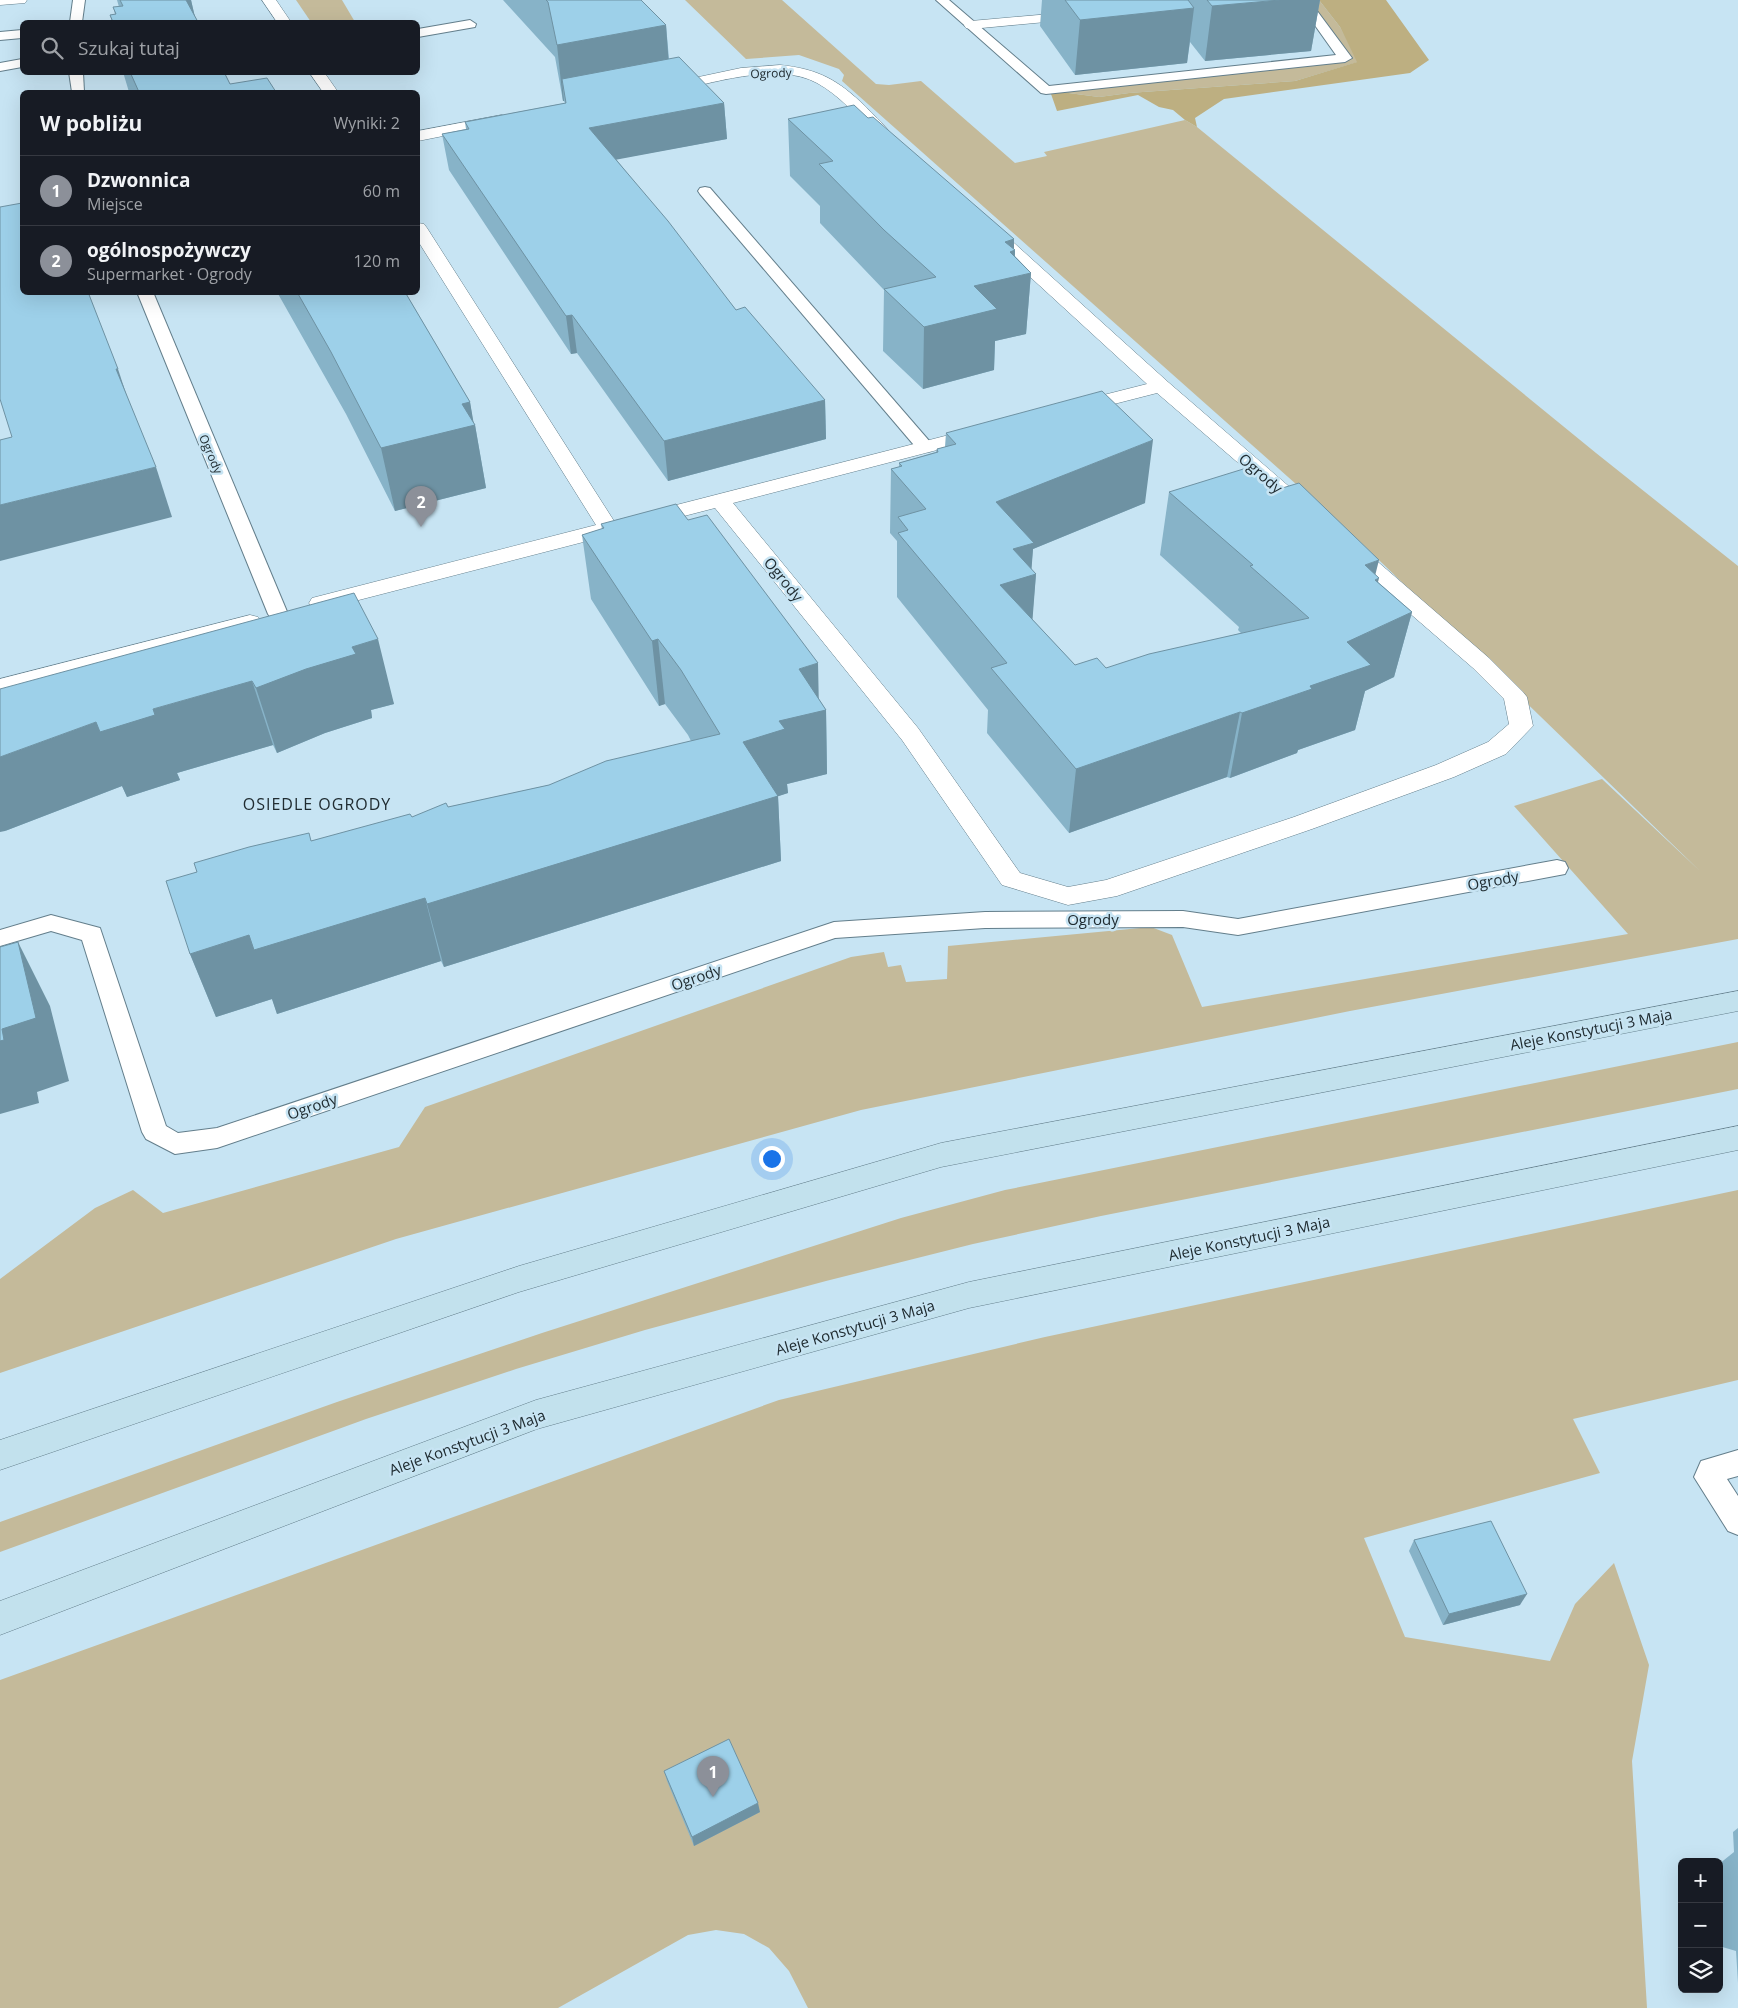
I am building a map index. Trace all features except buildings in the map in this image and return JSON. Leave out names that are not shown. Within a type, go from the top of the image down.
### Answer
[{"type":"main road","name":"Aleje Konstytucji 3 Maja","points":[[0,1455],[519,1279],[941,1155],[1738,1001]]},
{"type":"main road","name":"Aleje Konstytucji 3 Maja","points":[[0,1618],[536,1415],[959,1298],[1738,1138]]},
{"type":"street","points":[[0,2],[20,0]]},
{"type":"street","points":[[269,0],[283,20]]},
{"type":"street","points":[[970,25],[1062,17]]},
{"type":"street","name":"Ogrody","points":[[651,91],[767,70],[794,71],[816,76],[833,87],[891,140]]},
{"type":"street","points":[[318,75],[329,90]]},
{"type":"street","points":[[420,136],[515,117]]},
{"type":"street","name":"Ogrody","points":[[719,500],[910,734],[1011,879],[1068,896],[1108,889],[1303,823],[1445,771],[1497,748],[1521,726],[1515,697],[1481,663],[1161,386],[970,212]]},
{"type":"street","points":[[420,231],[609,529]]},
{"type":"street","points":[[1057,413],[1161,386]]},
{"type":"street","points":[[0,686],[1000,427]]},
{"type":"lane","points":[[76,20],[79,0]]},
{"type":"lane","points":[[942,0],[1046,90],[1346,58],[1303,0]]},
{"type":"lane","points":[[420,33],[470,24]]},
{"type":"lane","points":[[0,36],[20,34]]},
{"type":"lane","points":[[1193,58],[1204,72]]},
{"type":"lane","points":[[0,67],[20,63]]},
{"type":"lane","points":[[76,75],[78,90]]},
{"type":"lane","points":[[705,191],[925,447]]},
{"type":"lane","name":"Ogrody","points":[[146,295],[278,614]]},
{"type":"lane","name":"Ogrody","points":[[0,938],[51,923],[92,934],[155,1132],[175,1144],[217,1138],[834,930],[995,920],[1184,919],[1238,927],[1557,868]]},
{"type":"lane","points":[[1738,1463],[1711,1470],[1709,1477],[1738,1521]]},
{"type":"shaded area","points":[[296,0],[342,0],[354,20],[310,20]]},
{"type":"shaded area","points":[[685,0],[782,0],[876,84],[889,85],[921,81],[1015,163],[1047,156],[1044,152],[1185,120],[1197,127],[1596,453],[1738,566],[1738,939],[1350,1011],[861,1110],[396,1239],[0,1373],[0,1279],[95,1208],[133,1190],[163,1213],[399,1147],[425,1107],[851,957],[884,952],[888,967],[901,965],[906,982],[947,979],[948,946],[1151,927],[1172,935],[1202,1007],[1628,934],[1514,806],[1602,779],[1701,872],[1350,532],[842,81],[844,75],[839,69],[799,55],[746,59]]},
{"type":"shaded area","points":[[1303,0],[1319,0],[1340,27],[1358,62],[1295,81],[1129,93],[1099,97],[1046,90],[1345,58]]},
{"type":"shaded area","points":[[1319,0],[1386,0],[1429,60],[1410,73],[1224,99],[1195,118],[1197,127],[1173,110],[1159,107],[1138,95],[1057,111],[1051,94],[1046,90],[1099,97],[1129,93],[1295,81],[1357,62],[1340,27]]},
{"type":"shaded area","points":[[1738,1042],[1738,1089],[1101,1216],[973,1244],[826,1281],[645,1330],[516,1369],[366,1419],[0,1552],[0,1522],[337,1402],[542,1333],[901,1218],[1005,1190]]},
{"type":"shaded area","points":[[1738,1190],[1738,1380],[1573,1419],[1600,1473],[1364,1538],[1405,1637],[1550,1661],[1575,1604],[1614,1563],[1649,1665],[1632,1761],[1647,2008],[808,2008],[789,1971],[769,1948],[744,1934],[716,1930],[688,1935],[558,2008],[0,2008],[0,1680],[779,1400],[1045,1337]]},
{"type":"place","name":"ogólnospożywczy","points":[[421,527]]},
{"type":"place","name":"Dzwonnica","points":[[713,1797]]},
{"type":"district","name":"OSIEDLE OGRODY","points":[[317,804]]}]
